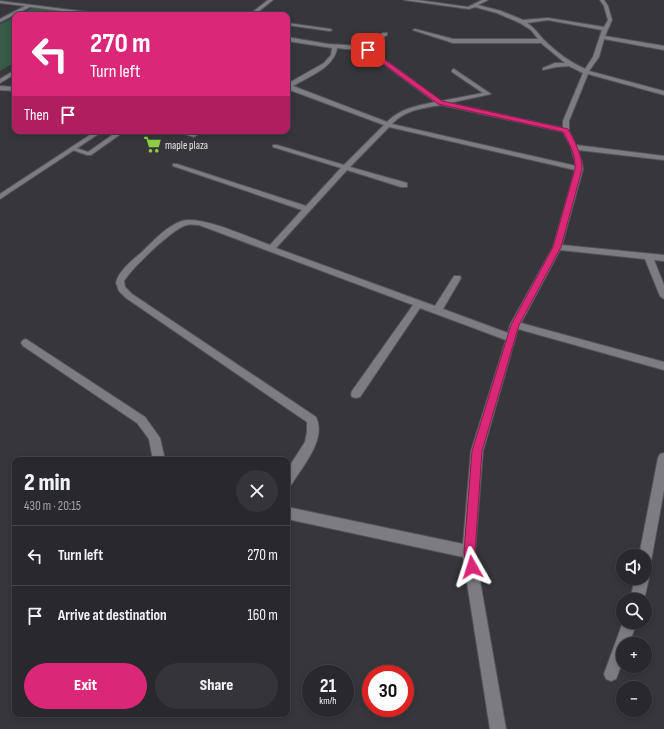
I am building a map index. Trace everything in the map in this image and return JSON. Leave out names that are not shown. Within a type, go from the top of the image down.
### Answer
[{"type":"street","points":[[254,12],[271,0]]},
{"type":"street","points":[[406,0],[463,8],[476,6],[486,0]]},
{"type":"street","points":[[498,729],[469,552],[477,451],[515,325],[557,247],[579,169],[579,163],[574,147],[566,131],[566,121],[586,72],[596,57],[610,20],[606,6],[602,0]]},
{"type":"street","points":[[0,2],[78,12]]},
{"type":"street","points":[[17,12],[29,6]]},
{"type":"street","points":[[476,6],[499,12],[522,22],[533,29],[542,41],[570,64],[586,72],[664,93]]},
{"type":"street","points":[[0,20],[12,14]]},
{"type":"street","points":[[522,22],[548,19],[664,48]]},
{"type":"street","points":[[290,24],[330,30]]},
{"type":"street","points":[[415,30],[453,41],[542,41]]},
{"type":"street","points":[[361,48],[385,34]]},
{"type":"street","points":[[290,40],[335,47],[361,48],[368,50],[440,103],[566,131]]},
{"type":"street","points":[[290,85],[326,64],[334,55],[335,47]]},
{"type":"street","points":[[545,69],[555,65],[570,64]]},
{"type":"street","points":[[271,249],[346,167],[398,116],[404,112],[440,103],[488,94],[454,71]]},
{"type":"street","points":[[0,81],[12,74]]},
{"type":"street","points":[[0,88],[12,89]]},
{"type":"street","points":[[290,88],[390,125],[579,169]]},
{"type":"street","points":[[0,197],[96,134]]},
{"type":"street","points":[[73,149],[89,154],[118,134]]},
{"type":"street","points":[[190,134],[194,135]]},
{"type":"street","points":[[275,146],[404,184]]},
{"type":"street","points":[[574,147],[664,158]]},
{"type":"street","points":[[175,165],[307,209]]},
{"type":"street","points":[[290,476],[310,443],[314,432],[312,420],[128,296],[121,288],[120,281],[126,270],[172,229],[182,223],[201,223],[511,338]]},
{"type":"street","points":[[557,247],[664,258]]},
{"type":"street","points":[[649,257],[664,296]]},
{"type":"street","points":[[438,311],[457,278]]},
{"type":"street","points":[[356,394],[418,304]]},
{"type":"street","points":[[515,325],[664,366]]},
{"type":"street","points":[[26,343],[141,420],[154,434],[158,447],[159,457]]},
{"type":"street","points":[[647,549],[664,458]]},
{"type":"street","points":[[290,514],[469,552]]},
{"type":"street","points":[[611,674],[627,629]]},
{"type":"green space","points":[[35,7],[76,12],[24,12]]},
{"type":"green space","points":[[12,18],[12,64],[0,71],[0,24]]},
{"type":"place","name":"maple plaza","points":[[152,145]]},
{"type":"route","points":[[368,50],[440,103],[566,131],[574,147],[579,163],[579,169],[557,247],[515,325],[477,451],[469,552],[472,567]]}]
